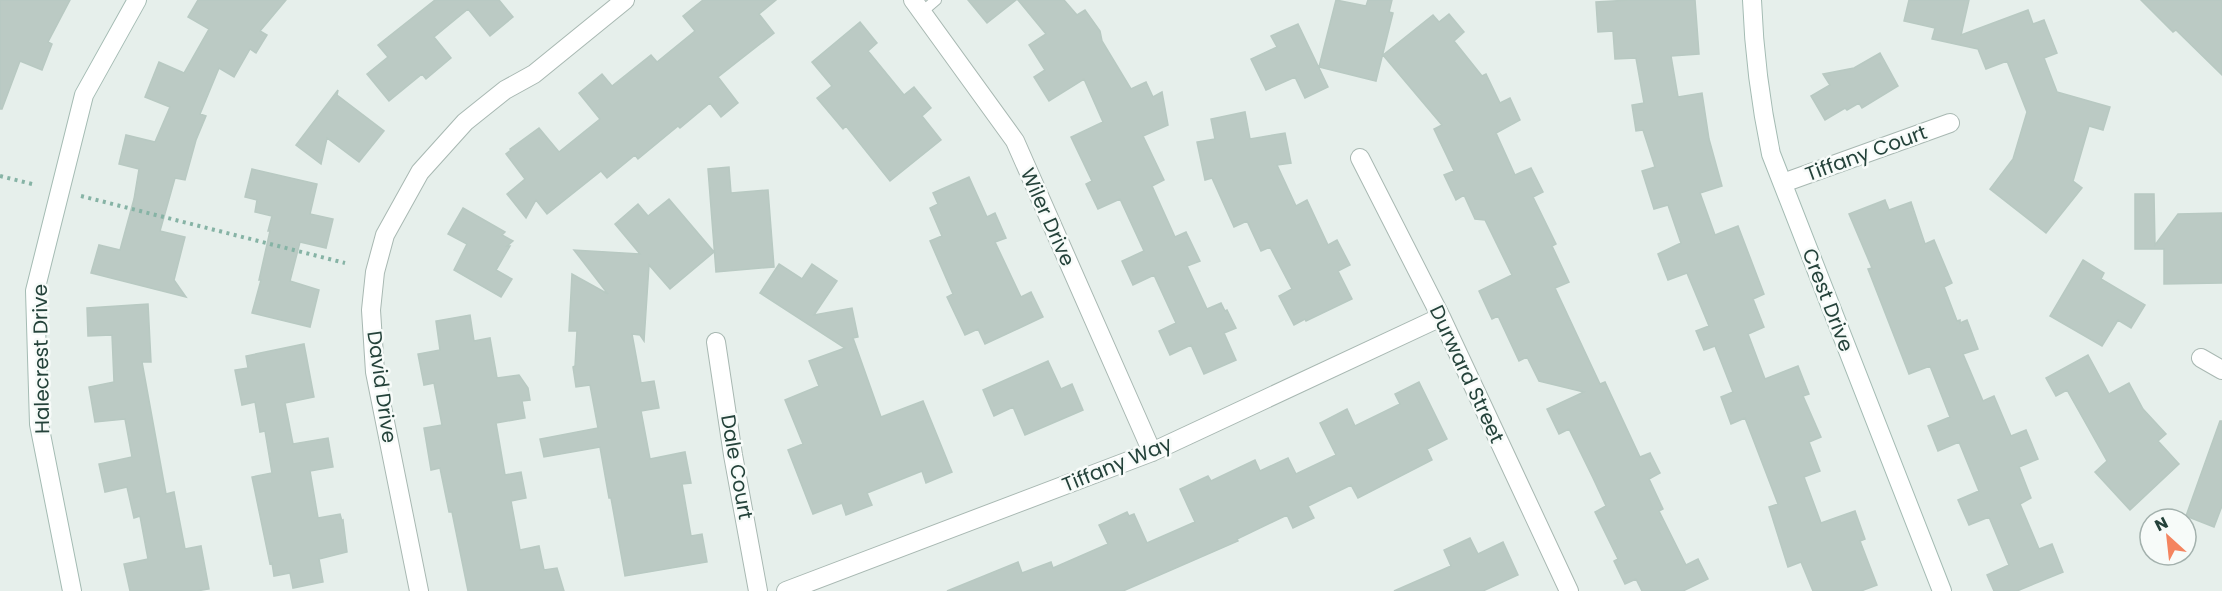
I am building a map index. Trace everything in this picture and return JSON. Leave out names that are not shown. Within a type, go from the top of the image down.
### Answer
[{"type":"street","name":"Halecrest Drive","points":[[72,591],[39,424],[35,291],[84,95],[137,0]]},
{"type":"street","name":"David Drive","points":[[419,591],[375,372],[371,310],[375,272],[385,235],[420,172],[465,122],[505,90],[534,74],[625,0]]},
{"type":"street","name":"Crest Drive","points":[[1752,0],[1754,52],[1771,154],[1942,591]]},
{"type":"street","name":"Wiler Drive","points":[[924,4],[1015,141],[1152,452]]},
{"type":"street","name":"Tiffany Court","points":[[1783,183],[1950,123]]},
{"type":"street","name":"Durward Street","points":[[1360,158],[1441,317],[1569,591]]},
{"type":"street","name":"Tiffany Way","points":[[786,591],[1152,452],[1441,317]]},
{"type":"street","name":"Dale Court","points":[[716,342],[733,454],[758,591]]},
{"type":"street","points":[[2201,358],[2222,370]]},
{"type":"path","points":[[0,176],[36,185]]},
{"type":"path","points":[[80,195],[345,263]]},
{"type":"building","points":[[0,0],[70,0],[48,42],[52,44],[42,70],[20,61],[2,109],[0,109]]},
{"type":"building","points":[[198,0],[286,0],[260,31],[267,35],[256,53],[250,49],[234,77],[219,68],[200,114],[206,116],[196,140],[185,180],[175,178],[160,231],[185,237],[174,280],[186,297],[91,273],[99,245],[120,250],[134,199],[139,169],[119,164],[126,135],[155,142],[170,107],[145,97],[159,62],[184,73],[209,29],[188,17]]},
{"type":"building","points":[[435,0],[499,0],[513,17],[490,36],[468,9],[434,37],[451,58],[426,79],[422,74],[389,101],[367,74],[388,57],[378,45]]},
{"type":"building","points":[[703,0],[776,0],[759,14],[774,33],[718,77],[738,103],[721,117],[710,103],[638,159],[635,155],[607,178],[601,171],[547,214],[536,200],[526,218],[507,194],[525,179],[506,154],[510,149],[539,128],[559,152],[600,119],[579,93],[602,74],[612,86],[651,55],[657,62],[695,31],[683,16]]},
{"type":"building","points":[[968,0],[1016,0],[987,23]]},
{"type":"building","points":[[1018,0],[1064,0],[1077,15],[1085,10],[1100,31],[1102,41],[1131,89],[1146,82],[1153,97],[1162,92],[1168,125],[1143,136],[1164,180],[1152,186],[1175,237],[1186,232],[1200,261],[1187,266],[1207,309],[1221,303],[1236,328],[1224,333],[1236,360],[1204,374],[1191,345],[1170,355],[1159,331],[1176,323],[1154,275],[1133,285],[1122,261],[1144,251],[1120,199],[1098,209],[1086,184],[1092,181],[1071,137],[1103,122],[1084,79],[1049,101],[1034,77],[1045,70],[1029,45],[1046,34]]},
{"type":"building","points":[[1336,0],[1366,6],[1368,0],[1392,0],[1389,12],[1393,13],[1376,81],[1319,67]]},
{"type":"building","points":[[1695,0],[1699,54],[1671,56],[1678,97],[1702,93],[1709,139],[1722,186],[1700,193],[1715,235],[1738,226],[1764,294],[1753,299],[1764,327],[1748,334],[1765,379],[1798,366],[1809,394],[1803,396],[1821,437],[1809,442],[1820,471],[1804,477],[1821,523],[1855,511],[1865,539],[1860,541],[1877,585],[1861,591],[1813,591],[1801,562],[1788,567],[1769,507],[1778,504],[1745,418],[1731,424],[1721,397],[1733,392],[1715,346],[1704,350],[1696,331],[1709,326],[1687,273],[1668,280],[1658,254],[1681,243],[1668,205],[1654,209],[1642,171],[1655,167],[1643,130],[1636,131],[1632,105],[1644,103],[1636,58],[1615,59],[1613,31],[1598,32],[1596,2]]},
{"type":"building","points":[[1909,0],[1969,0],[1961,35],[2028,10],[2033,24],[2044,20],[2057,53],[2044,58],[2057,92],[2110,107],[2103,130],[2089,126],[2073,181],[2082,188],[2046,233],[1990,189],[2013,159],[2027,112],[2007,61],[1986,69],[1978,49],[1932,39],[1935,28],[1904,21]]},
{"type":"building","points":[[2141,0],[2222,0],[2222,75],[2176,30],[2173,32]]},
{"type":"building","points":[[1449,14],[1464,32],[1454,41],[1482,76],[1486,74],[1500,103],[1510,98],[1520,120],[1496,133],[1515,175],[1531,168],[1543,192],[1533,197],[1556,244],[1552,246],[1569,282],[1555,288],[1600,384],[1605,382],[1640,457],[1650,453],[1660,473],[1649,479],[1663,509],[1659,511],[1686,565],[1698,559],[1708,579],[1683,591],[1642,591],[1636,579],[1625,584],[1614,561],[1618,559],[1595,512],[1606,506],[1569,429],[1559,434],[1547,409],[1584,392],[1539,381],[1527,357],[1519,361],[1498,316],[1492,319],[1479,291],[1512,275],[1485,220],[1475,219],[1464,195],[1456,200],[1444,175],[1454,171],[1434,129],[1442,125],[1383,55],[1433,15],[1439,22]]},
{"type":"building","points":[[860,22],[877,43],[868,51],[904,95],[914,87],[931,108],[922,116],[941,140],[890,181],[846,126],[843,129],[817,98],[832,86],[812,62]]},
{"type":"building","points":[[1298,24],[1328,87],[1305,98],[1295,77],[1266,90],[1251,59],[1277,47],[1271,36]]},
{"type":"building","points":[[1880,53],[1898,86],[1862,108],[1859,103],[1825,120],[1811,96],[1830,85],[1823,74],[1854,68]]},
{"type":"building","points":[[338,90],[337,95],[384,131],[359,162],[327,138],[321,164],[296,145]]},
{"type":"building","points":[[1245,112],[1250,139],[1285,133],[1291,163],[1277,165],[1296,206],[1307,200],[1328,245],[1337,240],[1350,265],[1338,271],[1352,299],[1294,325],[1279,296],[1292,289],[1270,247],[1261,251],[1247,221],[1234,227],[1212,178],[1205,180],[1197,142],[1215,139],[1211,119]]},
{"type":"building","points":[[729,167],[731,193],[768,190],[774,267],[716,272],[708,169]]},
{"type":"building","points":[[252,169],[317,184],[310,214],[333,219],[326,248],[300,242],[290,281],[319,290],[310,327],[252,313],[261,280],[259,280],[272,216],[255,212],[257,200],[245,197]]},
{"type":"building","points":[[969,177],[987,217],[995,213],[1006,238],[995,242],[1021,297],[1031,292],[1043,317],[985,344],[978,329],[965,335],[947,297],[953,294],[930,241],[942,236],[930,208],[938,204],[933,193]]},
{"type":"building","points":[[2135,194],[2154,194],[2155,245],[2178,214],[2222,213],[2222,283],[2164,284],[2164,249],[2135,249]]},
{"type":"building","points":[[669,199],[714,252],[670,289],[649,265],[644,341],[640,335],[632,334],[641,383],[654,381],[659,408],[641,411],[650,459],[685,452],[691,483],[682,484],[691,536],[702,534],[707,562],[625,576],[600,447],[544,457],[540,439],[598,428],[590,385],[576,387],[573,367],[575,366],[577,331],[569,331],[572,274],[608,294],[574,250],[640,254],[615,224],[638,204],[648,216]]},
{"type":"building","points":[[1885,200],[1889,210],[1911,202],[1925,244],[1934,240],[1952,283],[1944,287],[1957,321],[1960,320],[1960,323],[1967,320],[1978,349],[1963,354],[1983,401],[1994,396],[2011,436],[2026,430],[2038,459],[2019,467],[2031,498],[2020,504],[2039,549],[2052,544],[2063,572],[2017,591],[1994,591],[1987,575],[2009,565],[1989,517],[1969,525],[1958,500],[1979,491],[1959,442],[1938,451],[1928,426],[1950,417],[1930,366],[1909,374],[1868,269],[1872,268],[1849,214]]},
{"type":"building","points":[[463,208],[505,232],[502,235],[513,241],[507,246],[510,246],[496,270],[512,279],[501,297],[454,270],[467,244],[448,234]]},
{"type":"building","points":[[2083,260],[2104,273],[2101,279],[2145,305],[2131,328],[2118,320],[2102,346],[2050,316]]},
{"type":"building","points":[[779,264],[802,279],[812,264],[837,281],[814,315],[852,308],[858,337],[853,338],[881,417],[923,401],[952,472],[926,483],[922,471],[867,493],[872,505],[846,515],[842,503],[813,514],[788,450],[803,444],[785,400],[819,386],[809,361],[845,348],[760,293]]},
{"type":"building","points":[[148,304],[151,362],[142,362],[166,494],[174,492],[185,549],[201,546],[209,589],[130,591],[124,564],[148,559],[140,516],[134,518],[127,487],[105,492],[99,464],[132,457],[125,419],[95,422],[89,387],[114,382],[112,335],[88,336],[87,308]]},
{"type":"building","points":[[470,315],[474,341],[490,338],[497,378],[519,375],[528,388],[530,400],[522,401],[525,418],[496,423],[505,475],[521,472],[526,498],[511,501],[520,550],[539,546],[544,570],[557,568],[564,591],[468,591],[452,512],[449,512],[440,468],[431,470],[424,428],[442,425],[434,383],[424,385],[418,354],[440,350],[436,321]]},
{"type":"building","points":[[304,344],[314,397],[285,403],[293,444],[328,438],[333,467],[310,471],[318,518],[340,514],[343,520],[347,552],[319,559],[323,582],[293,588],[290,573],[274,576],[272,563],[270,564],[252,477],[272,473],[265,431],[260,432],[255,402],[242,405],[235,370],[248,368],[246,356]]},
{"type":"building","points":[[2088,355],[2109,394],[2129,383],[2143,409],[2166,434],[2158,441],[2179,464],[2130,510],[2095,472],[2107,461],[2067,390],[2056,396],[2046,378]]},
{"type":"building","points":[[1048,361],[1061,389],[1072,384],[1083,410],[1025,435],[1013,407],[994,416],[983,390]]},
{"type":"building","points":[[1419,382],[1447,439],[1427,449],[1432,460],[1358,498],[1351,485],[1308,506],[1314,518],[1293,528],[1287,515],[1237,539],[1238,541],[1123,591],[947,591],[1018,562],[1022,573],[1051,562],[1053,568],[1108,544],[1099,525],[1127,512],[1129,516],[1134,514],[1147,543],[1195,522],[1180,489],[1208,476],[1211,481],[1255,460],[1260,471],[1288,458],[1296,474],[1336,455],[1320,423],[1347,409],[1355,426],[1400,404],[1395,394]]},
{"type":"building","points":[[2220,421],[2222,421],[2222,506],[2214,527],[2198,521],[2198,507],[2189,507]]},
{"type":"building","points":[[1470,538],[1478,554],[1503,542],[1518,575],[1483,591],[1394,591],[1451,566],[1444,550]]}]
